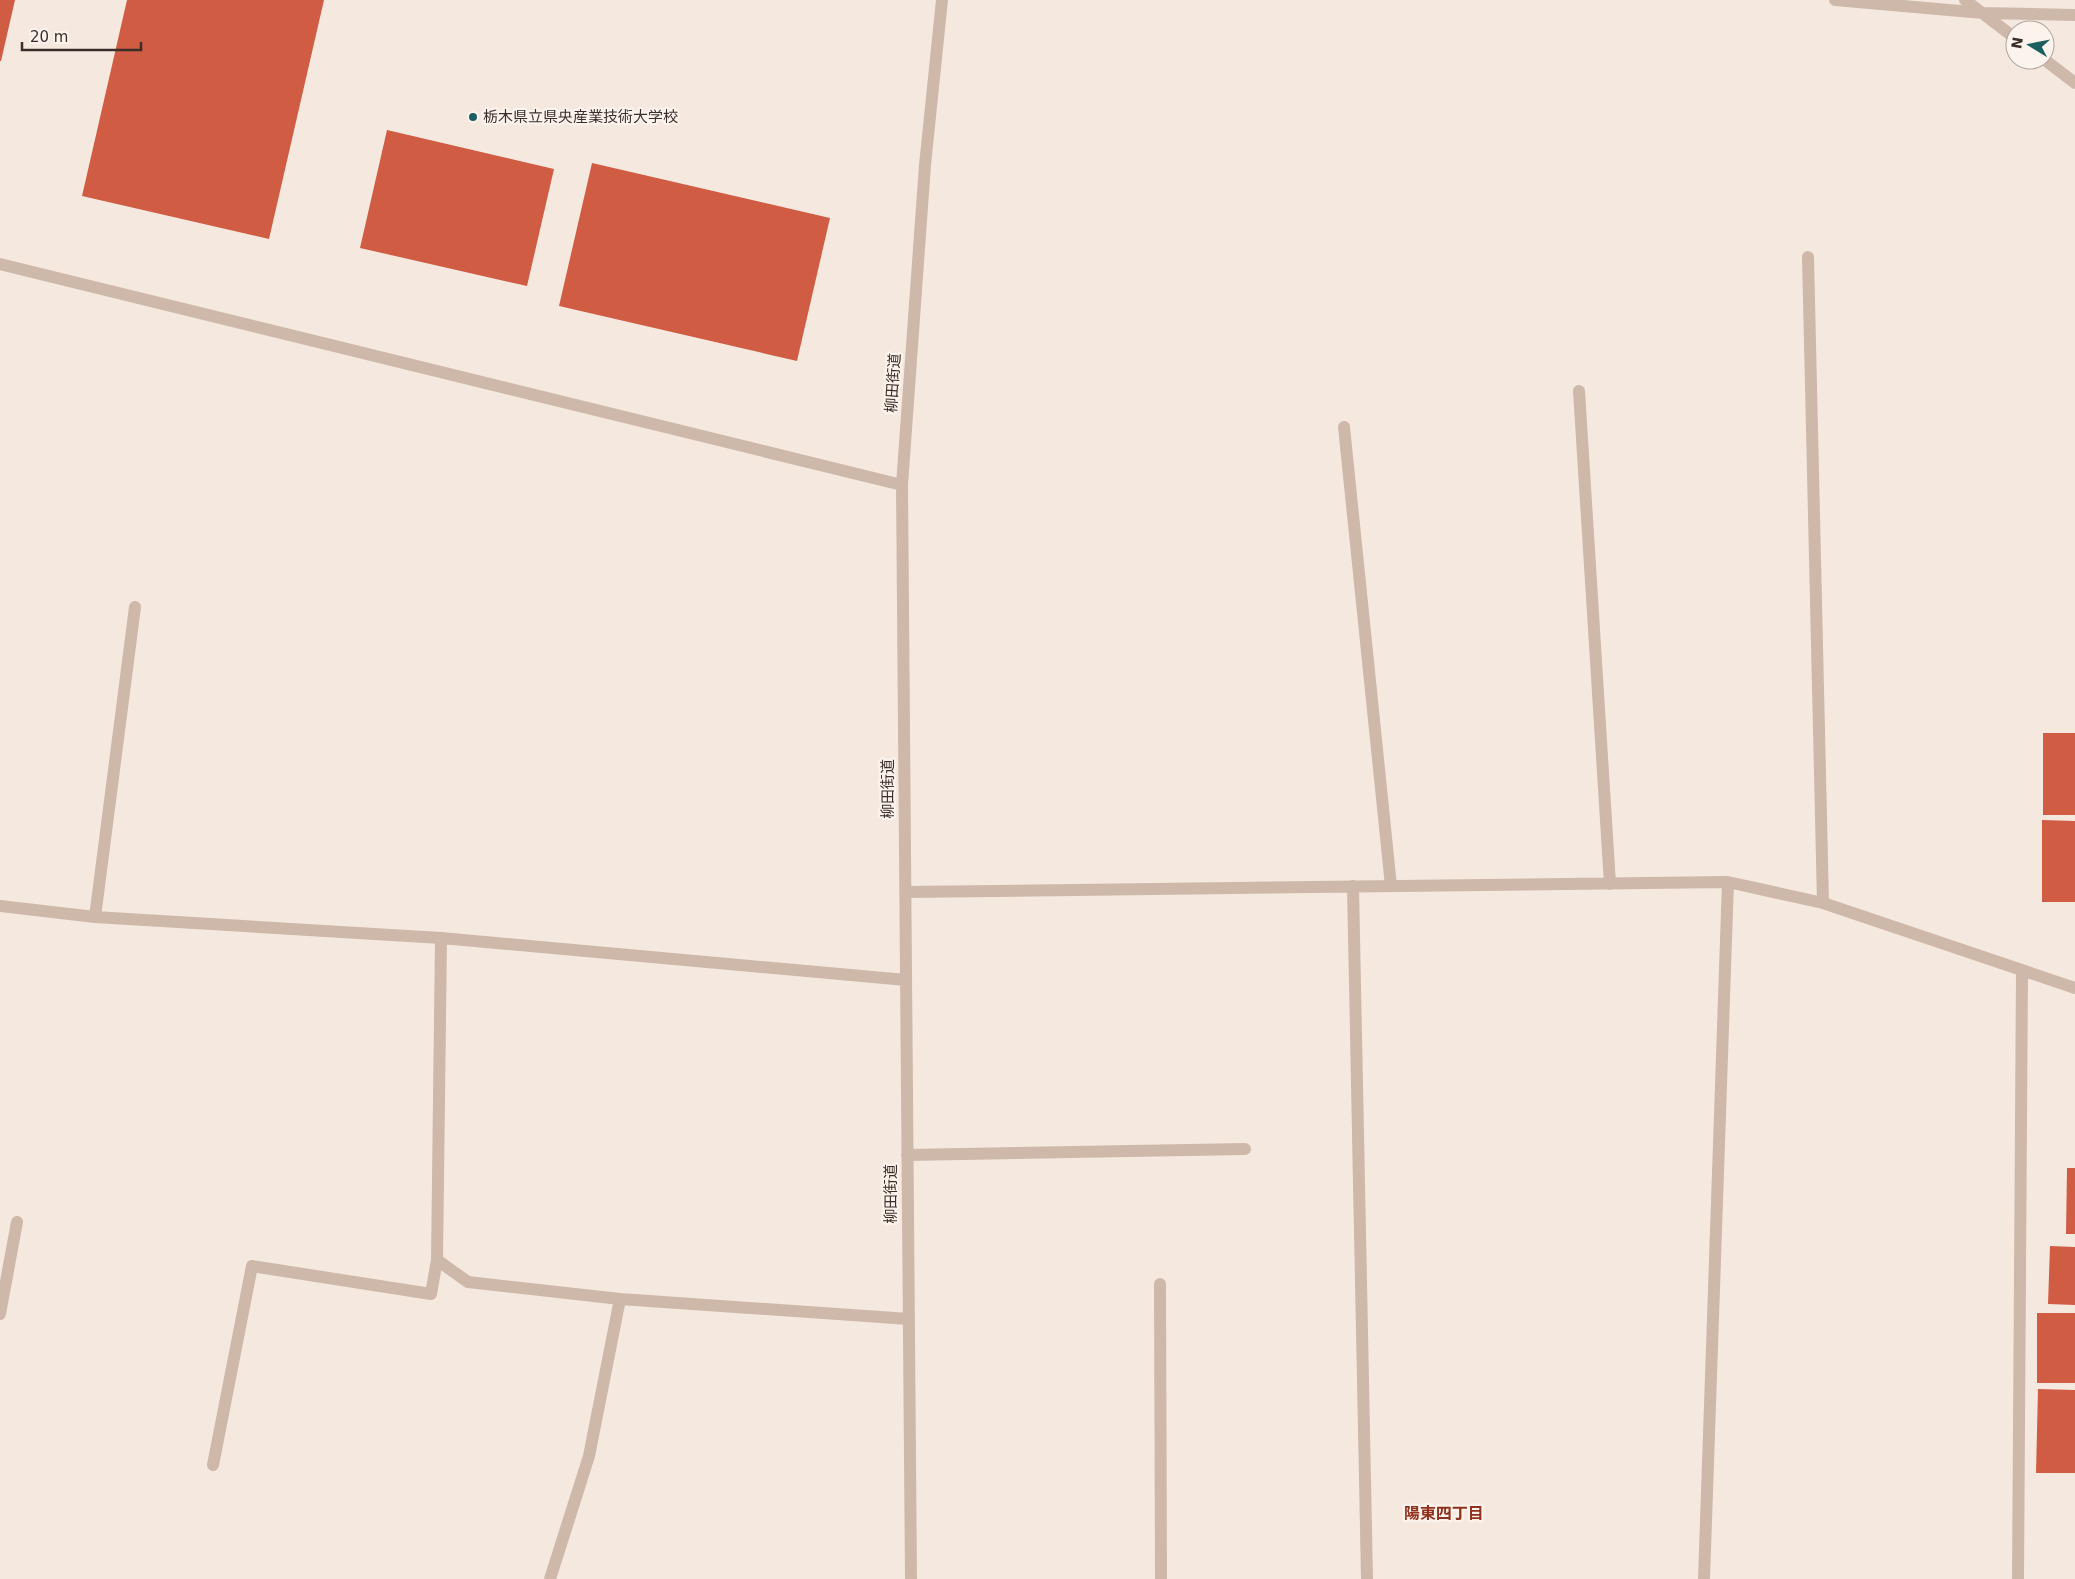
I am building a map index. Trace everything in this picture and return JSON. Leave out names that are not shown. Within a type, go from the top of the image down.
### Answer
[{"type":"street","name":"柳田街道","points":[[911,1579],[902,485],[925,165],[942,0]]},
{"type":"street","points":[[1835,0],[1983,13],[2075,15]]},
{"type":"street","points":[[1965,0],[2005,30]]},
{"type":"street","points":[[2055,68],[2075,83]]},
{"type":"street","points":[[1808,257],[1823,903]]},
{"type":"street","points":[[0,264],[902,485]]},
{"type":"street","points":[[1579,391],[1610,884]]},
{"type":"street","points":[[1344,427],[1392,886]]},
{"type":"street","points":[[95,917],[135,607]]},
{"type":"street","points":[[1704,1579],[1728,882]]},
{"type":"street","points":[[906,892],[1728,882],[1823,903],[2075,988]]},
{"type":"street","points":[[1353,886],[1367,1579]]},
{"type":"street","points":[[0,906],[95,917],[441,938],[906,980]]},
{"type":"street","points":[[213,1465],[252,1266],[431,1294],[437,1260],[441,938]]},
{"type":"street","points":[[2018,1579],[2022,970]]},
{"type":"street","points":[[907,1155],[1245,1149]]},
{"type":"street","points":[[0,1314],[17,1222]]},
{"type":"street","points":[[437,1260],[468,1282],[620,1299],[909,1319]]},
{"type":"street","points":[[1160,1284],[1161,1579]]},
{"type":"street","points":[[550,1579],[589,1456],[620,1299]]},
{"type":"building","points":[[0,0],[15,0],[1,61],[0,61]]},
{"type":"building","points":[[127,0],[324,0],[269,239],[82,196]]},
{"type":"building","points":[[387,130],[554,169],[527,286],[360,248]]},
{"type":"building","points":[[592,163],[830,218],[797,361],[559,306]]},
{"type":"building","points":[[2043,733],[2075,733],[2075,815],[2043,815]]},
{"type":"building","points":[[2042,820],[2075,821],[2075,902],[2042,902]]},
{"type":"building","points":[[2067,1168],[2075,1168],[2075,1234],[2066,1234]]},
{"type":"building","points":[[2050,1246],[2075,1247],[2075,1305],[2048,1304]]},
{"type":"building","points":[[2037,1313],[2075,1313],[2075,1383],[2037,1383]]},
{"type":"building","points":[[2038,1389],[2075,1390],[2075,1473],[2036,1473]]},
{"type":"place","name":"栃木県立県央産業技術大学校","points":[[473,117]]},
{"type":"district","name":"陽東四丁目","points":[[1444,1513]]}]
